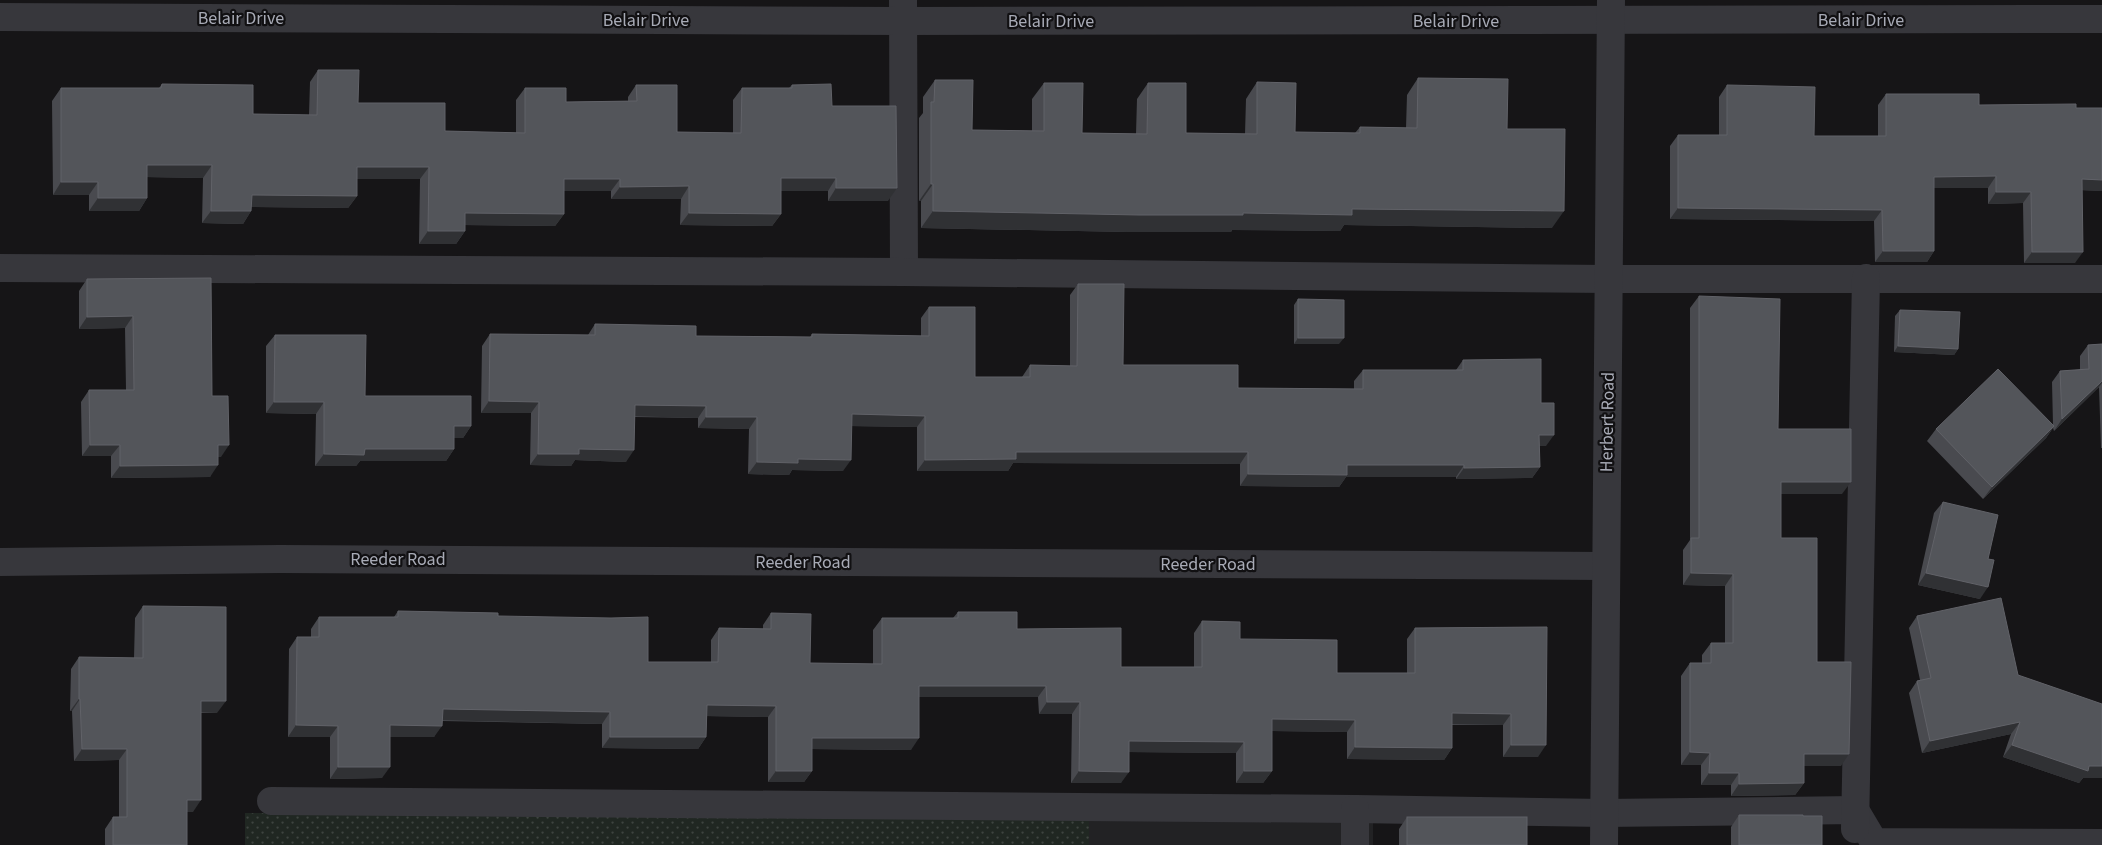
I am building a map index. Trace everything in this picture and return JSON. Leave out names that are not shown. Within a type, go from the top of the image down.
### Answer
[{"type":"street","name":"Belair Drive","points":[[0,17],[903,10],[1611,10],[2102,19]]},
{"type":"street","points":[[903,10],[904,272]]},
{"type":"street","name":"Herbert Road","points":[[1604,845],[1611,10]]},
{"type":"street","points":[[0,268],[904,272],[1609,279],[2102,279]]},
{"type":"street","points":[[1856,845],[1855,810],[1866,278]]},
{"type":"street","name":"Reeder Road","points":[[0,562],[290,559],[1605,566]]},
{"type":"street","points":[[270,801],[1355,809],[1604,813],[1855,810]]},
{"type":"street","points":[[1355,809],[1355,845]]},
{"type":"street","points":[[1855,810],[1874,842],[2102,843]]},
{"type":"shaded area","points":[[245,813],[1089,817],[1089,845],[245,845]]},
{"type":"shaded area","points":[[1089,817],[1373,819],[1373,845],[1089,845]]},
{"type":"building","points":[[318,70],[359,70],[358,103],[445,103],[445,131],[525,133],[525,88],[566,88],[566,102],[637,101],[636,85],[677,85],[677,132],[741,133],[742,88],[792,88],[792,85],[831,84],[832,106],[896,106],[897,188],[836,188],[836,178],[781,178],[781,214],[689,213],[689,186],[620,187],[620,179],[564,179],[564,214],[465,213],[465,231],[428,231],[429,167],[357,167],[357,196],[252,195],[251,211],[211,211],[212,165],[147,165],[147,198],[98,198],[98,182],[61,182],[61,88],[161,88],[162,84],[253,85],[253,114],[317,115]]},
{"type":"building","points":[[1418,78],[1508,79],[1507,129],[1565,129],[1564,211],[1352,209],[1352,215],[1243,213],[1243,215],[1139,215],[933,211],[933,184],[931,184],[931,102],[934,102],[935,80],[973,80],[972,130],[1044,131],[1044,83],[1083,83],[1082,133],[1147,134],[1148,83],[1186,83],[1186,133],[1257,134],[1257,82],[1296,83],[1295,132],[1360,133],[1360,127],[1417,128]]},
{"type":"building","points":[[1727,85],[1815,87],[1814,136],[1886,136],[1886,94],[1979,94],[1979,105],[2076,104],[2076,108],[2102,108],[2102,180],[2082,179],[2083,252],[2032,252],[2031,192],[1996,192],[1996,176],[1934,177],[1934,251],[1883,251],[1882,210],[1678,208],[1678,135],[1727,135]]},
{"type":"building","points":[[211,278],[212,396],[228,396],[229,445],[218,445],[218,465],[120,466],[120,445],[90,445],[89,390],[134,390],[133,316],[87,317],[87,279]]},
{"type":"building","points":[[1078,284],[1124,284],[1123,365],[1238,365],[1238,388],[1363,389],[1363,370],[1463,370],[1463,360],[1541,359],[1541,403],[1554,403],[1554,435],[1539,435],[1540,467],[1464,468],[1464,465],[1347,465],[1347,475],[1248,474],[1248,452],[1016,452],[1016,459],[925,460],[925,416],[852,414],[851,460],[798,459],[798,463],[757,462],[757,417],[706,417],[706,406],[635,405],[634,450],[579,449],[579,454],[538,454],[539,402],[489,401],[490,334],[595,335],[595,324],[696,326],[696,336],[812,337],[812,334],[929,336],[929,307],[975,307],[975,377],[1030,377],[1030,365],[1077,366]]},
{"type":"building","points":[[1699,296],[1780,299],[1778,429],[1851,429],[1851,482],[1781,482],[1781,538],[1817,538],[1817,662],[1851,662],[1849,754],[1804,754],[1804,783],[1739,784],[1739,773],[1709,773],[1710,753],[1690,752],[1690,663],[1711,663],[1711,643],[1733,643],[1733,574],[1691,573],[1691,538],[1699,538]]},
{"type":"building","points":[[1298,299],[1344,300],[1344,338],[1298,338]]},
{"type":"building","points":[[1900,310],[1960,312],[1958,349],[1898,346]]},
{"type":"building","points":[[275,335],[366,335],[365,396],[471,396],[471,426],[454,426],[454,449],[365,449],[364,455],[324,454],[324,402],[274,402]]},
{"type":"building","points":[[2102,344],[2102,381],[2062,419],[2060,371],[2089,369],[2088,345]]},
{"type":"building","points":[[1998,369],[2054,426],[1992,487],[1936,429]]},
{"type":"building","points":[[1943,502],[1998,515],[1988,559],[1994,560],[1988,587],[1926,573]]},
{"type":"building","points":[[2001,598],[2018,675],[2102,704],[2102,766],[2089,766],[2088,771],[2012,745],[2020,722],[1930,741],[1917,681],[1931,678],[1917,616]]},
{"type":"building","points":[[143,606],[226,607],[226,701],[201,701],[201,800],[187,800],[187,845],[113,845],[113,817],[127,817],[127,749],[82,749],[79,657],[143,658]]},
{"type":"building","points":[[398,611],[498,613],[498,616],[648,617],[648,662],[718,662],[719,628],[771,629],[771,613],[811,614],[810,663],[882,664],[882,618],[958,618],[958,612],[1017,612],[1017,629],[1121,628],[1121,667],[1202,667],[1202,621],[1240,622],[1240,639],[1337,640],[1337,673],[1415,673],[1415,628],[1547,627],[1546,745],[1511,745],[1511,714],[1452,713],[1452,748],[1355,747],[1355,720],[1272,719],[1272,771],[1244,771],[1244,742],[1129,741],[1129,772],[1079,771],[1080,702],[1047,702],[1046,686],[919,686],[919,738],[812,738],[812,771],[776,771],[776,706],[707,705],[706,737],[610,737],[610,712],[443,709],[442,726],[390,725],[390,767],[338,767],[338,726],[296,725],[297,637],[319,637],[319,617],[398,617]]},
{"type":"building","points":[[1739,815],[1822,816],[1822,845],[1739,845]]},
{"type":"building","points":[[1407,817],[1527,817],[1527,845],[1407,845]]}]
